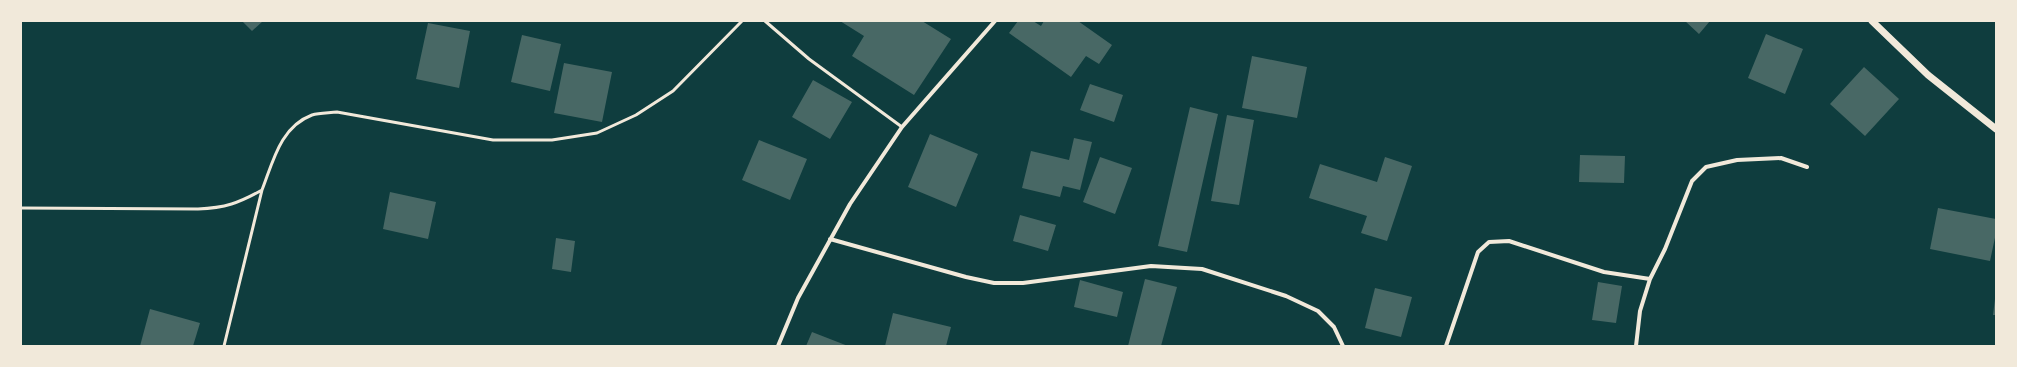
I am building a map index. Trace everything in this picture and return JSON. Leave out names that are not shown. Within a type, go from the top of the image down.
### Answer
[{"type":"street","points":[[778,346],[798,298],[850,204],[902,127],[995,21]]},
{"type":"street","points":[[1872,21],[1928,75],[1996,129]]},
{"type":"street","points":[[1636,346],[1640,311],[1650,279],[1667,243],[1692,182],[1706,167],[1738,160],[1781,158],[1806,167]]},
{"type":"street","points":[[830,239],[966,277],[994,283],[1023,283],[1151,266],[1202,269],[1286,296],[1318,311],[1334,327],[1343,346]]},
{"type":"street","points":[[1446,346],[1478,252],[1489,242],[1509,240],[1604,272],[1650,279]]},
{"type":"lane","points":[[224,346],[262,190],[279,143],[294,125],[313,115],[337,112],[493,140],[552,140],[597,133],[636,116],[673,91],[742,21]]},
{"type":"lane","points":[[765,21],[808,59],[902,127]]},
{"type":"lane","points":[[21,208],[220,208],[238,203],[262,190]]},
{"type":"building","points":[[242,21],[263,21],[252,31]]},
{"type":"building","points":[[840,21],[922,21],[951,39],[914,95],[852,56],[864,36]]},
{"type":"building","points":[[1018,21],[1033,21],[1041,26],[1044,21],[1078,21],[1112,45],[1099,64],[1086,56],[1071,77],[1009,33]]},
{"type":"building","points":[[1685,21],[1710,21],[1699,34]]},
{"type":"building","points":[[428,23],[470,31],[459,88],[416,79]]},
{"type":"building","points":[[1766,34],[1803,49],[1785,94],[1748,78]]},
{"type":"building","points":[[522,35],[561,44],[550,91],[511,82]]},
{"type":"building","points":[[1252,56],[1307,67],[1297,118],[1242,108]]},
{"type":"building","points":[[564,63],[612,72],[602,122],[554,113]]},
{"type":"building","points":[[1864,67],[1899,99],[1865,136],[1830,104]]},
{"type":"building","points":[[813,80],[852,102],[830,139],[792,117]]},
{"type":"building","points":[[1090,84],[1123,95],[1114,122],[1080,110]]},
{"type":"building","points":[[1190,107],[1218,114],[1187,252],[1158,246]]},
{"type":"building","points":[[1227,115],[1254,120],[1239,205],[1211,201]]},
{"type":"building","points":[[930,134],[978,154],[956,207],[908,187]]},
{"type":"building","points":[[1074,138],[1092,142],[1080,190],[1063,186],[1060,197],[1022,188],[1031,151],[1069,160]]},
{"type":"building","points":[[759,140],[807,159],[790,200],[742,180]]},
{"type":"building","points":[[1580,155],[1625,156],[1624,183],[1579,182]]},
{"type":"building","points":[[1100,157],[1132,168],[1115,214],[1083,202]]},
{"type":"building","points":[[1385,157],[1412,166],[1387,241],[1361,233],[1367,216],[1309,198],[1320,164],[1377,182]]},
{"type":"building","points":[[390,192],[436,202],[428,239],[383,229]]},
{"type":"building","points":[[1938,208],[1996,219],[1996,233],[1990,261],[1930,249]]},
{"type":"building","points":[[1020,215],[1056,225],[1048,251],[1013,241]]},
{"type":"building","points":[[556,238],[575,241],[571,272],[552,269]]},
{"type":"building","points":[[1145,279],[1177,287],[1161,346],[1128,346]]},
{"type":"building","points":[[1080,280],[1123,292],[1117,317],[1074,307]]},
{"type":"building","points":[[1598,282],[1622,286],[1616,323],[1592,320]]},
{"type":"building","points":[[1375,288],[1412,297],[1401,337],[1365,328]]},
{"type":"building","points":[[1995,299],[1996,315],[1993,315]]},
{"type":"building","points":[[150,309],[200,323],[193,346],[140,346]]},
{"type":"building","points":[[893,313],[951,327],[946,346],[885,346]]},
{"type":"building","points":[[812,332],[848,346],[806,346]]}]
